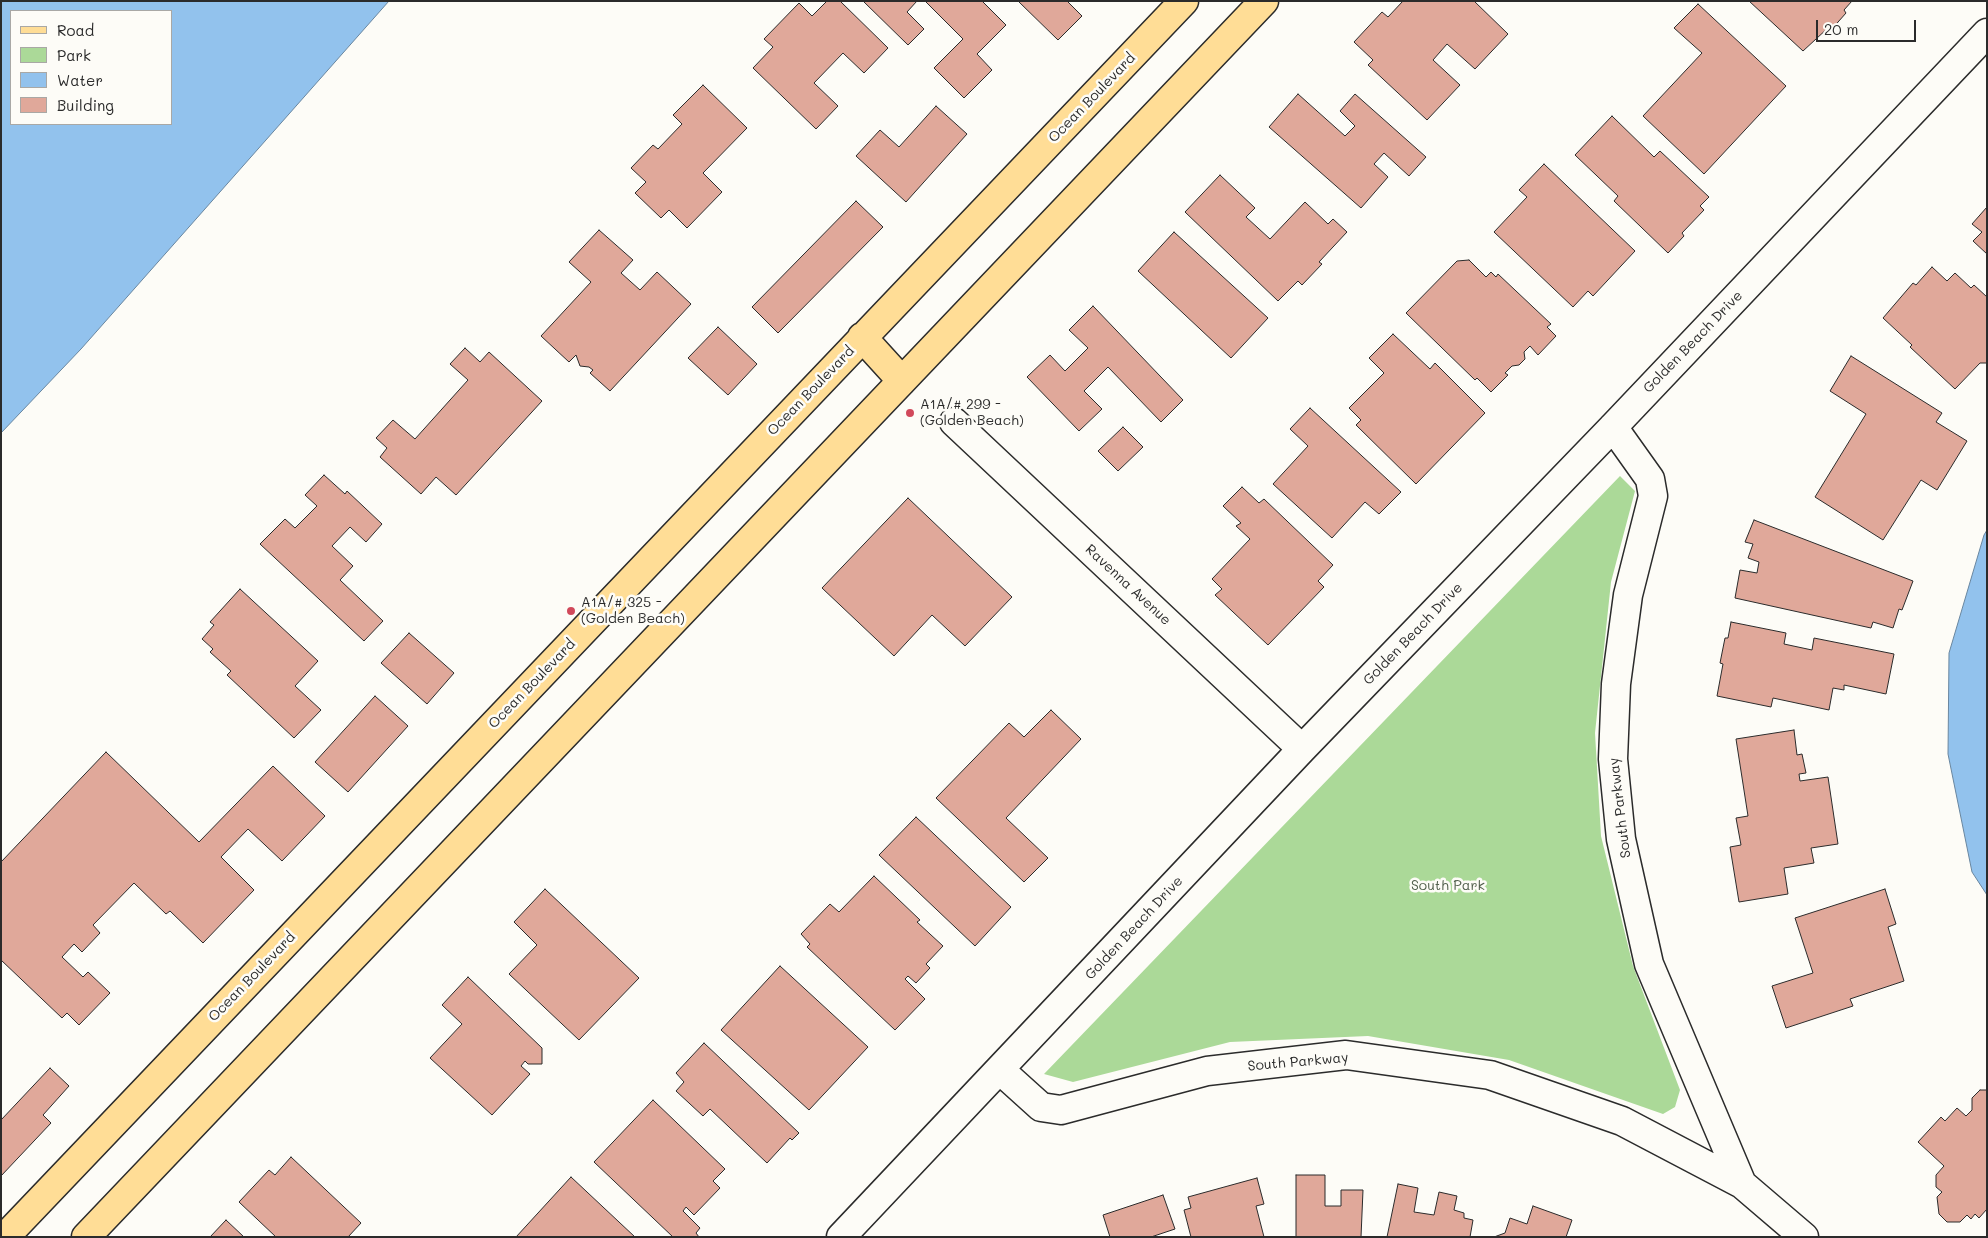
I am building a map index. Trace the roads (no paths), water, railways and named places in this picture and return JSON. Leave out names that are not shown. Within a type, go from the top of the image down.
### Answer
[{"type":"main road","name":"Ocean Boulevard","points":[[5,1237],[1184,1]]},
{"type":"main road","points":[[86,1237],[1264,1]]},
{"type":"main road","points":[[862,337],[902,381]]},
{"type":"street","name":"Golden Beach Drive","points":[[840,1237],[1302,749],[1613,427],[1987,33]]},
{"type":"street","name":"Ravenna Avenue","points":[[954,422],[1302,749]]},
{"type":"street","name":"South Parkway","points":[[1613,427],[1650,479],[1653,496],[1628,595],[1616,684],[1613,759],[1622,839],[1649,964],[1742,1184]]},
{"type":"street","name":"South Parkway","points":[[1000,1070],[1041,1107],[1061,1110],[1207,1071],[1346,1055],[1490,1075],[1622,1121],[1742,1184],[1804,1237]]},
{"type":"water","points":[[1,1],[389,1],[81,349],[1,433]]},
{"type":"water","points":[[1987,530],[1987,895],[1972,872],[1948,754],[1949,653]]},
{"type":"place","name":"A1A/# 299 - (Golden Beach)","points":[[910,413]]},
{"type":"place","name":"A1A/# 325 - (Golden Beach)","points":[[571,611]]},
{"type":"park label","name":"South Park","points":[[1448,886]]}]
